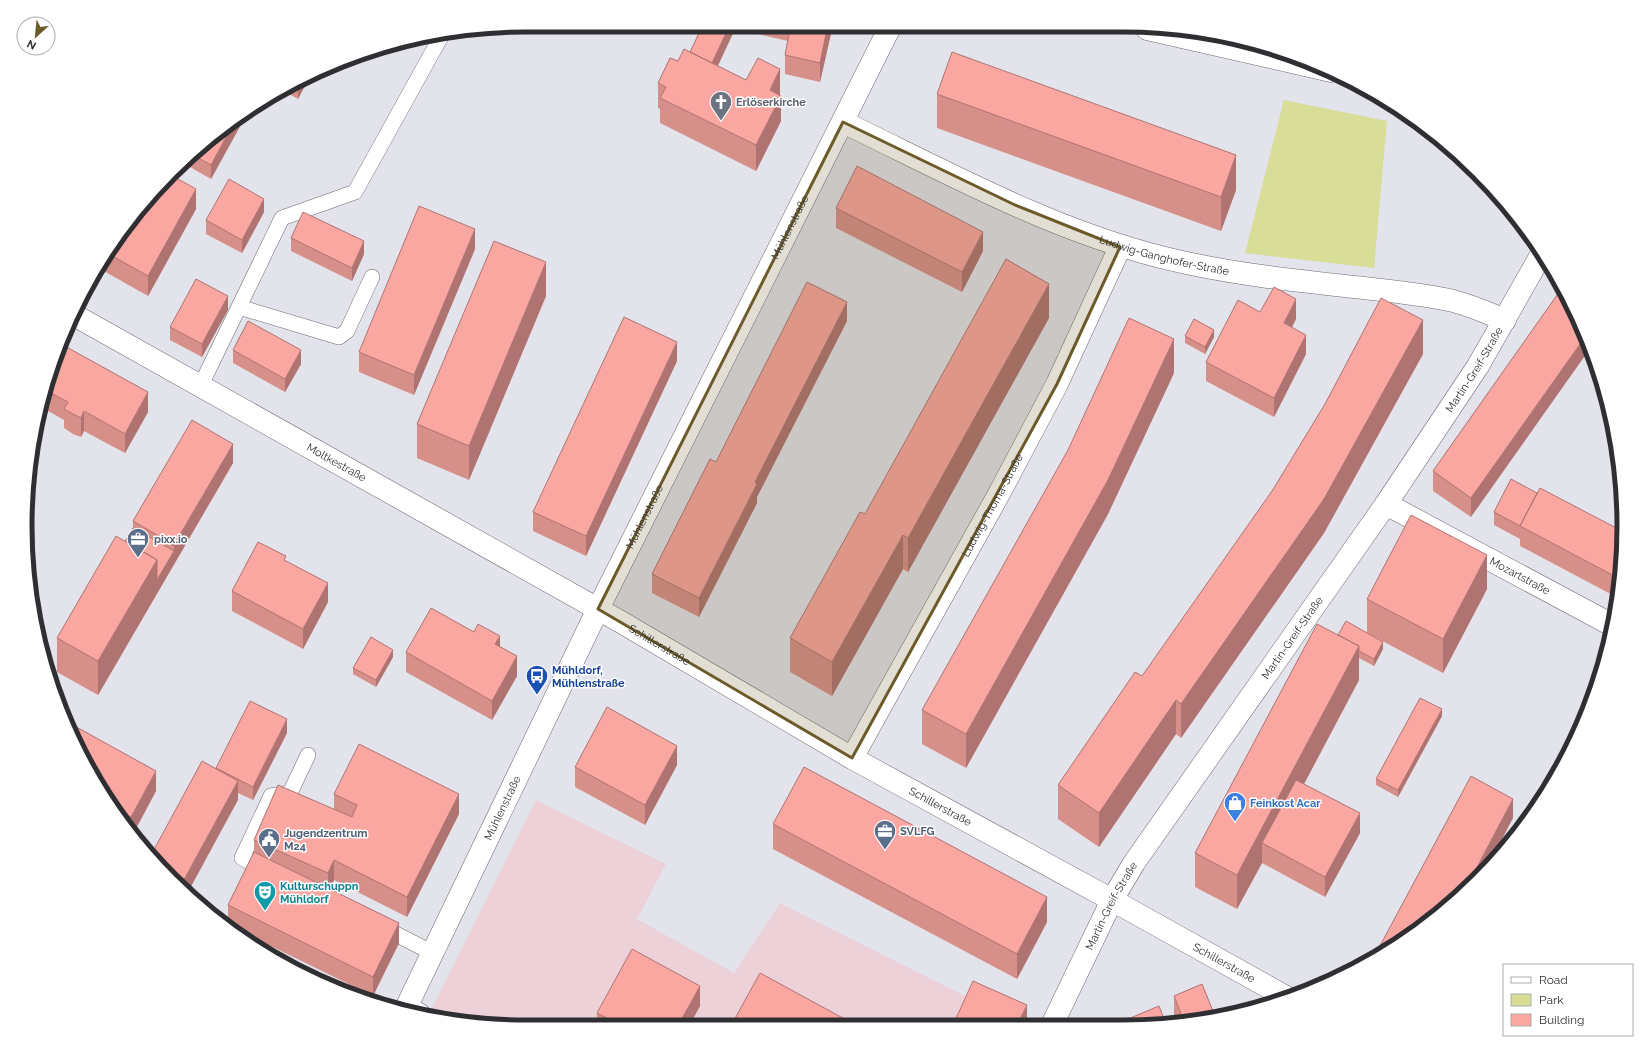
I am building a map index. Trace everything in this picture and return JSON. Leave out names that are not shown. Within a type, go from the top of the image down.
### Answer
[{"type":"street","name":"Mühlenstraße","points":[[413,1007],[433,953],[598,609],[888,32]]},
{"type":"street","points":[[1173,35],[1292,62]]},
{"type":"street","name":"Ludwig-Ganghofer-Straße","points":[[843,122],[1015,205],[1075,232],[1120,247],[1182,262],[1262,277],[1450,300],[1505,320]]},
{"type":"street","name":"Ludwig-Thoma-Straße","points":[[852,758],[1000,492],[1057,384],[1120,247]]},
{"type":"street","name":"Martin-Greif-Straße","points":[[1055,1020],[1112,900],[1134,863],[1313,622],[1386,504],[1478,366],[1538,259]]},
{"type":"street","name":"Moltkestraße","points":[[79,318],[598,609]]},
{"type":"street","name":"Mozartstraße","points":[[1386,504],[1608,623]]},
{"type":"street","name":"Schillerstraße","points":[[598,609],[852,758],[1281,994]]},
{"type":"lane","points":[[200,387],[282,218],[355,192],[439,40]]},
{"type":"lane","points":[[239,307],[338,337],[347,331],[372,277]]},
{"type":"lane","points":[[277,876],[242,858],[271,796],[290,793],[308,755]]},
{"type":"lane","points":[[369,921],[433,953]]},
{"type":"highlighted area","points":[[843,122],[1015,205],[1120,247],[1057,384],[852,758],[598,609]]},
{"type":"shaded area","points":[[536,800],[666,864],[637,919],[734,973],[780,903],[1013,1020],[526,1020],[494,1019],[430,1011]]},
{"type":"green space","points":[[1284,100],[1387,121],[1374,268],[1245,253]]},
{"type":"building","points":[[700,32],[727,32],[712,63],[690,52]]},
{"type":"building","points":[[789,32],[826,32],[820,63],[785,55]]},
{"type":"building","points":[[684,49],[746,80],[758,58],[780,69],[770,90],[781,96],[756,145],[660,98],[666,87],[658,83],[670,58],[678,61]]},
{"type":"building","points":[[952,52],[1236,155],[1221,197],[937,94]]},
{"type":"building","points":[[230,131],[211,165],[197,158]]},
{"type":"building","points":[[857,166],[983,232],[962,272],[836,208]]},
{"type":"building","points":[[176,178],[196,189],[148,276],[112,256],[134,225]]},
{"type":"building","points":[[229,179],[264,199],[242,240],[206,220]]},
{"type":"building","points":[[419,206],[475,229],[414,375],[359,352]]},
{"type":"building","points":[[303,212],[364,241],[352,268],[291,238]]},
{"type":"building","points":[[494,241],[546,262],[469,446],[417,424]]},
{"type":"building","points":[[1006,259],[1049,284],[908,538],[903,535],[832,662],[790,638],[860,512],[865,514]]},
{"type":"building","points":[[196,279],[228,296],[202,344],[170,327]]},
{"type":"building","points":[[807,282],[847,302],[755,482],[757,484],[699,598],[652,574],[710,459],[716,462]]},
{"type":"building","points":[[1274,287],[1296,299],[1284,323],[1306,335],[1274,398],[1206,362],[1238,300],[1260,312]]},
{"type":"building","points":[[1558,293],[1581,342],[1471,498],[1433,471]]},
{"type":"building","points":[[1381,298],[1423,320],[1324,499],[1181,704],[1176,700],[1099,813],[1058,785],[1135,672],[1142,676],[1272,491],[1325,404]]},
{"type":"building","points":[[624,317],[677,342],[586,536],[533,512]]},
{"type":"building","points":[[1129,318],[1174,339],[1108,480],[966,734],[922,710],[1068,450]]},
{"type":"building","points":[[1194,319],[1214,330],[1205,347],[1185,336]]},
{"type":"building","points":[[248,321],[301,350],[285,379],[233,350]]},
{"type":"building","points":[[66,347],[148,392],[125,434],[84,411],[81,418],[64,409],[68,402],[50,393]]},
{"type":"building","points":[[192,420],[233,444],[174,545],[133,521]]},
{"type":"building","points":[[1511,479],[1537,493],[1520,526],[1494,512]]},
{"type":"building","points":[[1540,488],[1617,528],[1614,576],[1520,526]]},
{"type":"building","points":[[1411,515],[1487,555],[1443,639],[1367,599]]},
{"type":"building","points":[[133,528],[174,551],[157,580],[157,560],[125,541]]},
{"type":"building","points":[[116,536],[157,560],[98,661],[57,638]]},
{"type":"building","points":[[258,542],[286,556],[284,560],[328,583],[303,629],[232,591]]},
{"type":"building","points":[[431,608],[474,632],[478,624],[500,636],[495,644],[517,656],[492,701],[406,652]]},
{"type":"building","points":[[1346,621],[1383,642],[1374,659],[1359,651],[1359,646],[1338,635]]},
{"type":"building","points":[[1317,624],[1359,646],[1237,875],[1195,853]]},
{"type":"building","points":[[371,637],[393,650],[376,680],[353,668]]},
{"type":"building","points":[[1420,698],[1442,709],[1398,790],[1376,779]]},
{"type":"building","points":[[250,701],[287,719],[253,787],[216,768]]},
{"type":"building","points":[[607,707],[677,746],[645,805],[575,767]]},
{"type":"building","points":[[75,726],[156,771],[131,817],[125,814],[98,773]]},
{"type":"building","points":[[359,744],[459,794],[407,897],[334,860],[328,873],[254,840],[278,785],[352,817],[357,805],[334,794]]},
{"type":"building","points":[[202,761],[238,781],[183,881],[154,850]]},
{"type":"building","points":[[804,767],[1047,897],[1017,954],[773,824]]},
{"type":"building","points":[[1471,776],[1513,799],[1474,873],[1424,918],[1378,949]]},
{"type":"building","points":[[1296,780],[1360,813],[1325,877],[1262,843]]},
{"type":"building","points":[[254,852],[399,923],[373,977],[228,905]]},
{"type":"building","points":[[632,949],[700,986],[681,1020],[610,1020],[597,1013]]},
{"type":"building","points":[[760,973],[846,1020],[734,1020]]},
{"type":"building","points":[[973,981],[1027,1005],[1020,1020],[955,1020]]},
{"type":"building","points":[[1202,984],[1213,1012],[1182,1016],[1174,996]]},
{"type":"building","points":[[1159,1006],[1164,1018],[1128,1020]]},
{"type":"place","name":"Erlöserkirche","points":[[721,122]]},
{"type":"place","name":"pixx.io","points":[[138,558]]},
{"type":"place","name":"Mühldorf, Mühlenstraße","points":[[537,696]]},
{"type":"place","name":"Feinkost Acar","points":[[1235,822]]},
{"type":"place","name":"SVLFG","points":[[885,850]]},
{"type":"place","name":"Jugendzentrum M24","points":[[269,858]]},
{"type":"place","name":"Kulturschuppn Mühldorf","points":[[265,912]]}]
